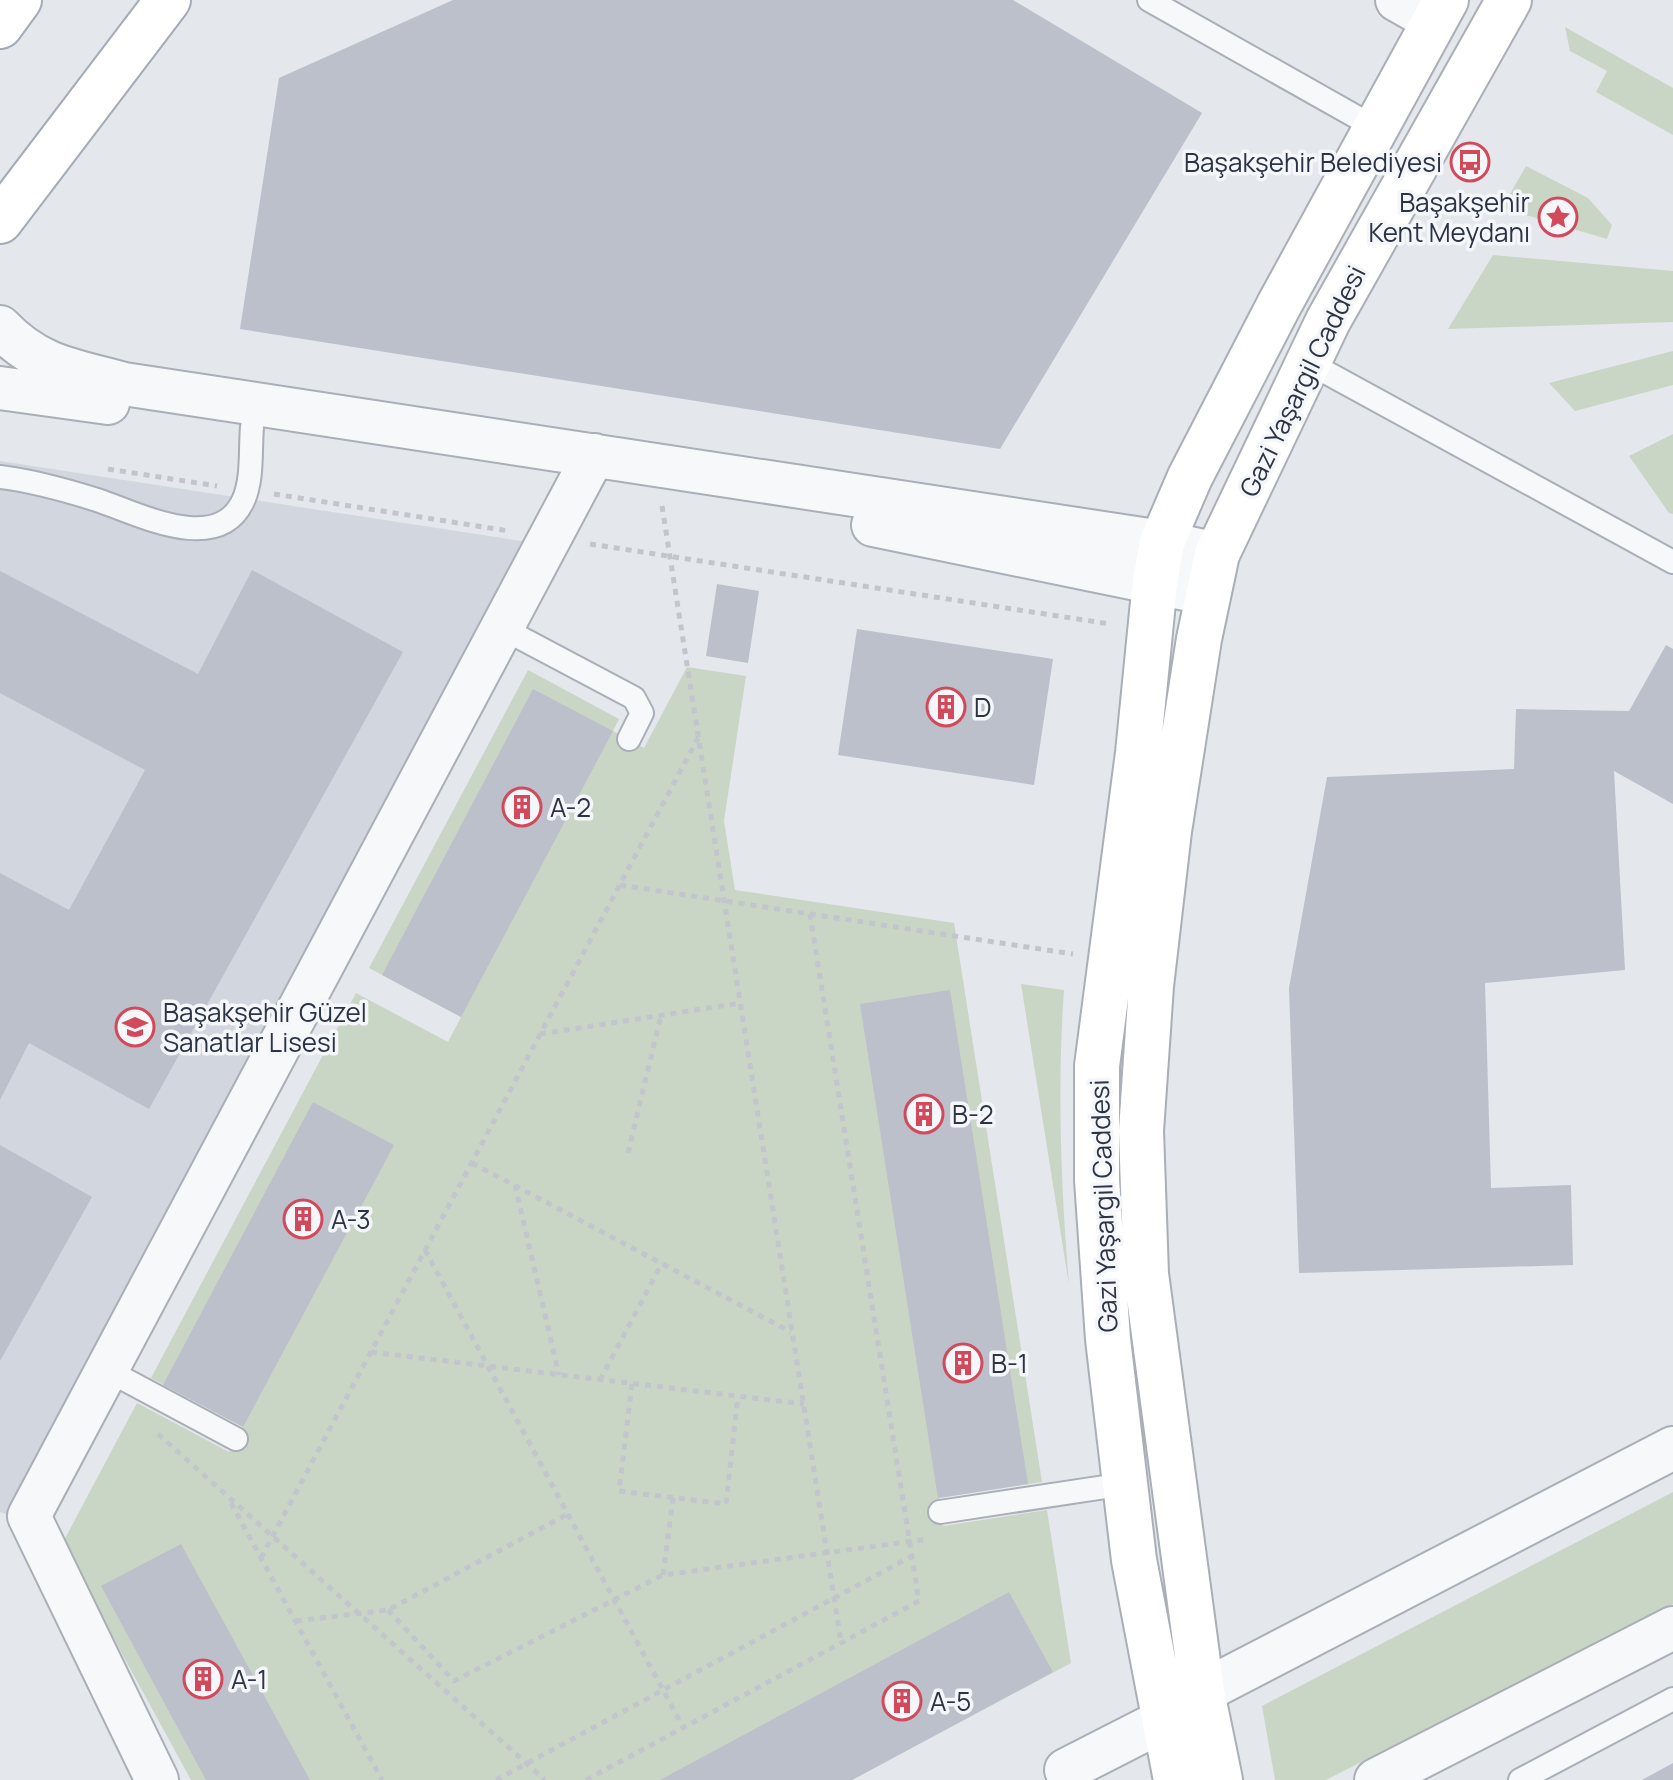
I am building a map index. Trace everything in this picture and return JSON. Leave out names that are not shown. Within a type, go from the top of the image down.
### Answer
[{"type":"street","points":[[0,26],[19,0]]},
{"type":"street","points":[[0,221],[168,0]]},
{"type":"street","points":[[1397,0],[1440,11]]},
{"type":"street","name":"Gazi Yaşargil Caddesi","points":[[1220,1780],[1202,1692],[1146,1274],[1141,1131],[1151,986],[1169,831],[1213,574],[1328,321],[1509,0]]},
{"type":"street","name":"Gazi Yaşargil Caddesi","points":[[1176,1780],[1134,1560],[1108,1339],[1097,1180],[1097,1066],[1083,958],[1138,753],[1158,562],[1190,477],[1232,393],[1440,11]]},
{"type":"street","points":[[0,327],[15,343],[46,363],[124,384],[1213,574]]},
{"type":"street","points":[[0,388],[252,427],[588,466],[659,489],[894,529],[1158,562]]},
{"type":"street","points":[[157,1780],[29,1516],[588,466]]},
{"type":"street","points":[[1202,1692],[1673,1448]]},
{"type":"street","points":[[1376,1780],[1673,1628]]},
{"type":"street","points":[[1056,1775],[1164,1720]]},
{"type":"street","points":[[1056,1775],[1095,1771],[1114,1780]]},
{"type":"lane","points":[[1149,0],[1376,128]]},
{"type":"lane","points":[[1309,363],[1673,562]]},
{"type":"lane","points":[[0,477],[47,486],[157,522],[188,529],[209,528],[227,519],[243,501],[249,476],[252,427]]},
{"type":"lane","points":[[502,628],[634,698],[642,713],[629,739]]},
{"type":"lane","points":[[107,1370],[236,1439]]},
{"type":"lane","points":[[940,1512],[1125,1484]]},
{"type":"lane","points":[[1520,1780],[1673,1699]]},
{"type":"path","points":[[107,469],[1107,623],[1117,630]]},
{"type":"path","points":[[659,489],[841,1642]]},
{"type":"path","points":[[261,1558],[699,737]]},
{"type":"path","points":[[620,885],[1083,958]]},
{"type":"path","points":[[586,1780],[919,1601],[810,914]]},
{"type":"path","points":[[540,1034],[741,1003]]},
{"type":"path","points":[[628,1153],[661,1015]]},
{"type":"path","points":[[472,1163],[792,1333]]},
{"type":"path","points":[[515,1185],[559,1375]]},
{"type":"path","points":[[425,1250],[683,1727]]},
{"type":"path","points":[[600,1380],[662,1263]]},
{"type":"path","points":[[371,1352],[804,1404]]},
{"type":"path","points":[[632,1384],[619,1491],[726,1504],[738,1396]]},
{"type":"path","points":[[147,1424],[545,1780]]},
{"type":"path","points":[[228,1497],[382,1780]]},
{"type":"path","points":[[663,1575],[673,1498]]},
{"type":"path","points":[[296,1621],[388,1610],[568,1514]]},
{"type":"path","points":[[388,1610],[454,1681],[663,1575],[827,1555]]},
{"type":"path","points":[[496,1780],[912,1556]]},
{"type":"shaded area","name":"Başakşehir Güzel Sanatlar Lisesi","points":[[0,461],[528,542],[9,1515],[0,1512]]},
{"type":"green space","points":[[1565,27],[1673,88],[1673,135],[1596,92],[1607,71],[1570,51]]},
{"type":"green space","points":[[1526,166],[1588,198],[1612,225],[1607,239],[1502,208]]},
{"type":"green space","points":[[1493,255],[1673,271],[1673,322],[1448,329]]},
{"type":"green space","points":[[1673,351],[1673,385],[1575,411],[1549,383]]},
{"type":"green space","points":[[1673,434],[1673,514],[1669,513],[1629,456]]},
{"type":"green space","points":[[687,667],[746,676],[724,821],[735,890],[954,923],[1042,1482],[939,1498],[943,1526],[1047,1510],[1071,1663],[852,1780],[191,1780],[62,1544],[137,1403],[229,1452],[243,1427],[151,1378],[356,993],[448,1042],[461,1017],[369,968],[528,670],[619,719],[613,731],[644,748]]},
{"type":"green space","points":[[1021,984],[1064,990],[1061,1138],[1069,1285]]},
{"type":"green space","points":[[1673,1492],[1673,1604],[1326,1780],[1275,1780],[1262,1706]]},
{"type":"building","points":[[453,0],[1013,0],[1202,113],[1000,449],[240,329],[279,78]]},
{"type":"building","points":[[252,570],[403,652],[149,1109],[29,1043],[0,1100],[0,873],[69,910],[145,770],[0,693],[0,571],[198,674]]},
{"type":"building","points":[[717,584],[759,591],[748,663],[706,656]]},
{"type":"building","name":"D","points":[[857,629],[1053,659],[1034,785],[838,755]]},
{"type":"building","points":[[1666,645],[1673,649],[1673,804],[1614,771],[1625,970],[1485,983],[1491,1188],[1571,1185],[1573,1265],[1299,1273],[1289,988],[1327,777],[1514,769],[1516,709],[1629,711]]},
{"type":"building","name":"A-2","points":[[533,689],[613,731],[461,1017],[382,975]]},
{"type":"building","points":[[950,990],[1028,1484],[938,1498],[860,1004]]},
{"type":"building","name":"A-3","points":[[313,1102],[394,1145],[243,1427],[163,1385]]},
{"type":"building","points":[[0,1145],[92,1197],[0,1361]]},
{"type":"building","name":"A-1","points":[[181,1544],[310,1780],[206,1780],[101,1586]]},
{"type":"building","name":"A-5","points":[[1009,1592],[1053,1672],[852,1780],[660,1780]]},
{"type":"building","points":[[1673,1763],[1673,1780],[1642,1780]]},
{"type":"place","name":"Başakşehir Belediyesi","points":[[1470,162]]},
{"type":"place","name":"Başakşehir Kent Meydanı","points":[[1558,217]]},
{"type":"place","name":"D","points":[[946,707]]},
{"type":"place","name":"A-2","points":[[522,807]]},
{"type":"place","name":"Başakşehir Güzel Sanatlar Lisesi","points":[[135,1027]]},
{"type":"place","name":"B-2","points":[[924,1114]]},
{"type":"place","name":"A-3","points":[[303,1219]]},
{"type":"place","name":"B-1","points":[[963,1363]]},
{"type":"place","name":"A-1","points":[[203,1679]]},
{"type":"place","name":"A-5","points":[[902,1701]]}]
